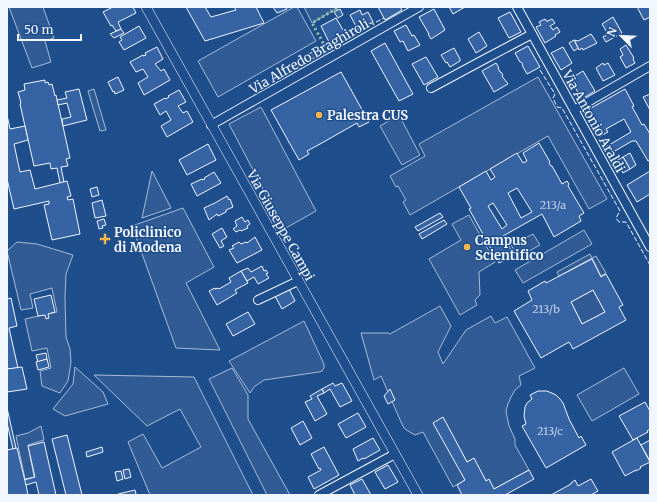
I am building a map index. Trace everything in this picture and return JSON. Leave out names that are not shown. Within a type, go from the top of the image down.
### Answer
[{"type":"street","name":"Via Giuseppe Campi","points":[[146,7],[418,495]]},
{"type":"street","name":"Via Alfredo Braghiroli","points":[[211,125],[419,7]]},
{"type":"street","name":"Via Antonio Araldi","points":[[517,7],[650,247]]},
{"type":"street","points":[[431,88],[532,34]]},
{"type":"street","points":[[574,110],[650,66]]},
{"type":"street","points":[[258,300],[298,281]]},
{"type":"street","points":[[319,495],[395,454]]},
{"type":"shaded area","points":[[9,7],[43,7],[54,38],[45,41],[51,62],[32,68]]},
{"type":"shaded area","points":[[294,7],[297,7],[316,41],[218,97],[198,61]]},
{"type":"shaded area","points":[[304,7],[339,7],[312,23]]},
{"type":"shaded area","points":[[538,77],[607,199],[589,209],[548,136],[410,215],[403,202],[406,200],[390,176],[425,156],[419,144]]},
{"type":"shaded area","points":[[94,89],[106,130],[100,131],[88,91]]},
{"type":"shaded area","points":[[261,107],[316,211],[284,229],[229,124]]},
{"type":"shaded area","points":[[399,115],[420,155],[402,165],[380,126]]},
{"type":"shaded area","points":[[152,171],[171,208],[142,218]]},
{"type":"shaded area","points":[[183,208],[214,267],[186,283],[220,350],[176,348],[132,226]]},
{"type":"shaded area","points":[[469,215],[495,262],[479,272],[480,295],[475,300],[477,305],[460,315],[429,259],[461,240],[452,224]]},
{"type":"shaded area","points":[[584,230],[592,244],[523,283],[515,270]]},
{"type":"shaded area","points":[[533,234],[540,245],[518,257],[511,245]]},
{"type":"shaded area","points":[[17,242],[37,244],[73,255],[66,274],[65,298],[66,337],[70,349],[71,362],[68,381],[60,393],[42,386],[40,371],[51,368],[47,348],[32,351],[25,319],[57,312],[52,288],[30,294],[33,308],[21,310],[7,251]]},
{"type":"shaded area","points":[[590,254],[592,258],[559,276],[557,272]]},
{"type":"shaded area","points":[[596,256],[606,273],[601,276],[592,258]]},
{"type":"shaded area","points":[[593,290],[605,312],[582,324],[571,302]]},
{"type":"shaded area","points":[[440,306],[451,326],[438,352],[443,364],[466,330],[491,316],[495,323],[507,317],[535,368],[519,376],[521,385],[515,390],[506,411],[509,426],[515,439],[515,445],[529,470],[494,489],[488,480],[486,481],[474,459],[467,462],[443,418],[465,480],[453,487],[423,432],[415,435],[404,428],[381,376],[374,380],[361,333],[390,334]]},
{"type":"shaded area","points":[[304,321],[324,364],[322,371],[264,380],[254,387],[250,393],[229,361]]},
{"type":"shaded area","points":[[75,367],[103,392],[108,404],[65,416],[53,409],[73,384]]},
{"type":"shaded area","points":[[232,368],[248,395],[248,419],[290,495],[267,495],[209,379]]},
{"type":"shaded area","points":[[624,368],[639,394],[592,421],[577,395]]},
{"type":"shaded area","points":[[94,375],[194,377],[253,495],[150,495],[128,442],[143,434],[162,468],[201,447],[180,409],[147,426]]},
{"type":"shaded area","points":[[41,426],[44,440],[28,445],[34,477],[25,479],[16,436],[28,433]]},
{"type":"building","points":[[113,7],[133,7],[136,13],[118,22],[121,29],[116,31],[112,25],[111,26],[103,12]]},
{"type":"building","points":[[186,7],[205,7],[211,17],[236,10],[234,7],[256,7],[264,23],[205,41]]},
{"type":"building","points":[[273,7],[286,7],[287,9],[277,13]]},
{"type":"building","points":[[378,7],[400,7],[402,10],[385,20]]},
{"type":"building","points":[[449,7],[465,7],[453,14]]},
{"type":"building","points":[[637,7],[650,7],[650,17],[644,20]]},
{"type":"building","points":[[340,9],[343,15],[338,18],[334,12]]},
{"type":"building","points":[[434,9],[445,30],[431,39],[419,17]]},
{"type":"building","points":[[360,10],[362,15],[368,12],[373,22],[358,30],[350,15]]},
{"type":"building","points":[[510,12],[521,32],[509,38],[498,18]]},
{"type":"building","points":[[613,17],[622,33],[606,42],[603,37],[608,34],[602,24]]},
{"type":"building","points":[[336,18],[346,35],[340,39],[338,36],[334,38],[335,41],[330,44],[321,26]]},
{"type":"building","points":[[545,19],[548,21],[552,19],[555,23],[550,26],[553,30],[557,27],[560,32],[545,43],[536,27],[541,25],[539,22]]},
{"type":"building","points":[[406,25],[412,36],[414,35],[420,45],[408,51],[403,41],[400,42],[394,31]]},
{"type":"building","points":[[139,26],[146,38],[124,50],[119,42],[122,40],[120,37]]},
{"type":"building","points":[[121,29],[124,33],[114,38],[110,34]]},
{"type":"building","points":[[479,32],[487,46],[476,53],[468,39]]},
{"type":"building","points":[[591,34],[597,43],[583,50],[582,48],[579,50],[574,40],[578,41]]},
{"type":"building","points":[[574,40],[578,48],[574,51],[569,43]]},
{"type":"building","points":[[385,43],[413,94],[399,101],[371,51]]},
{"type":"building","points":[[626,45],[634,58],[635,63],[626,68],[620,57],[623,55],[620,49]]},
{"type":"building","points":[[528,46],[540,67],[527,74],[522,65],[523,64],[520,62],[515,53]]},
{"type":"building","points":[[157,47],[163,59],[155,64],[161,71],[164,69],[170,80],[144,95],[138,83],[148,77],[143,69],[136,72],[130,62],[143,55],[146,55],[145,53]]},
{"type":"building","points":[[563,47],[572,63],[561,70],[551,53]]},
{"type":"building","points":[[319,48],[322,54],[310,60],[307,55]]},
{"type":"building","points":[[454,48],[460,61],[450,67],[441,55]]},
{"type":"building","points":[[426,57],[438,77],[424,85],[412,64]]},
{"type":"building","points":[[496,63],[503,75],[502,76],[508,84],[494,92],[482,71]]},
{"type":"building","points":[[603,63],[604,65],[608,63],[615,75],[603,81],[596,68]]},
{"type":"building","points":[[583,71],[595,91],[582,99],[570,79]]},
{"type":"building","name":"Palestra CUS","points":[[341,72],[369,122],[359,127],[357,123],[307,151],[309,154],[299,160],[271,110]]},
{"type":"building","points":[[118,77],[124,90],[115,94],[108,82]]},
{"type":"building","points":[[45,80],[45,83],[48,82],[49,85],[52,84],[55,96],[56,95],[70,158],[66,159],[68,166],[61,167],[64,182],[60,183],[57,168],[51,169],[50,163],[34,166],[18,92],[25,90],[24,84]]},
{"type":"building","points":[[79,89],[87,120],[63,126],[62,119],[71,117],[67,103],[58,105],[57,100],[67,98],[65,92]]},
{"type":"building","points":[[625,89],[634,106],[632,107],[642,125],[644,124],[650,134],[650,160],[648,161],[636,141],[632,141],[608,155],[604,148],[631,132],[624,119],[606,129],[608,132],[599,137],[584,112]]},
{"type":"building","points":[[179,90],[186,102],[178,106],[183,113],[187,111],[193,122],[167,137],[161,126],[171,120],[166,111],[160,115],[154,104],[165,98],[166,99],[169,97],[168,96]]},
{"type":"building","points":[[650,94],[650,110],[643,97]]},
{"type":"building","points":[[7,115],[10,129],[25,126],[28,140],[14,144],[20,172],[30,170],[35,189],[67,181],[71,196],[67,197],[68,200],[73,199],[80,234],[52,240],[44,205],[49,204],[49,201],[14,209],[7,179]]},
{"type":"building","points":[[539,143],[562,184],[567,181],[569,184],[568,186],[584,213],[579,216],[581,221],[554,237],[542,214],[503,236],[514,255],[499,263],[469,209],[471,208],[459,187],[486,171],[491,180],[495,177],[490,169],[517,153],[523,163],[527,161],[523,153]],"holes":[[[517,188],[532,212],[521,218],[508,193]],[[493,203],[507,225],[502,229],[488,206]]]},
{"type":"building","points":[[208,144],[216,160],[187,175],[179,160]]},
{"type":"building","points":[[630,153],[636,165],[630,169],[623,157]]},
{"type":"building","points":[[623,157],[630,169],[623,173],[616,161]]},
{"type":"building","points":[[650,171],[650,194],[637,202],[627,185]]},
{"type":"building","points":[[214,172],[221,183],[197,196],[191,184],[205,179],[204,178]]},
{"type":"building","points":[[97,187],[99,195],[92,197],[90,189]]},
{"type":"building","points":[[227,196],[233,207],[218,216],[217,214],[209,220],[204,208]]},
{"type":"building","points":[[102,200],[106,216],[95,218],[92,203]]},
{"type":"building","points":[[440,213],[443,217],[418,231],[415,227]]},
{"type":"building","points":[[242,217],[245,222],[248,220],[250,224],[247,226],[248,228],[236,232],[233,229],[237,226],[235,221]]},
{"type":"building","points":[[104,219],[106,225],[99,229],[97,221]]},
{"type":"building","points":[[444,220],[447,224],[422,239],[419,234]]},
{"type":"building","points":[[222,228],[227,237],[221,241],[224,246],[220,248],[212,234]]},
{"type":"building","points":[[255,237],[262,250],[237,263],[229,250],[234,248],[232,246],[239,242],[241,244],[247,243]]},
{"type":"building","points":[[592,259],[601,277],[606,274],[623,305],[619,307],[626,320],[573,349],[569,342],[541,358],[514,311],[532,300],[528,291],[545,281],[546,283]],"holes":[[[593,290],[605,312],[582,324],[571,302]]]},
{"type":"building","points":[[262,266],[264,271],[266,270],[268,273],[266,274],[269,278],[258,284],[254,277],[247,281],[241,271],[248,268],[251,272]]},
{"type":"building","points":[[241,271],[248,283],[235,290],[237,293],[217,305],[209,291],[215,288],[219,289],[231,282],[229,278]]},
{"type":"building","points":[[289,289],[295,301],[282,309],[275,296]]},
{"type":"building","points":[[51,295],[55,312],[48,314],[49,318],[46,319],[45,315],[38,316],[34,299]]},
{"type":"building","points":[[11,298],[17,326],[9,328],[18,368],[7,369],[7,299]]},
{"type":"building","points":[[248,312],[255,324],[233,336],[226,324]]},
{"type":"building","points":[[46,353],[47,359],[38,362],[36,355]]},
{"type":"building","points":[[47,359],[49,367],[38,370],[36,362]]},
{"type":"building","points":[[22,367],[27,389],[7,392],[7,369]]},
{"type":"building","points":[[333,383],[335,386],[342,383],[352,401],[340,407],[330,389],[324,393],[322,389]]},
{"type":"building","points":[[322,389],[324,393],[317,396],[327,414],[315,421],[305,402],[312,399],[310,396]]},
{"type":"building","points":[[390,389],[395,400],[388,404],[384,396]]},
{"type":"building","points":[[538,391],[547,391],[556,395],[560,399],[579,438],[581,436],[586,445],[546,468],[522,426],[526,424],[524,416],[525,407],[532,399],[530,395]]},
{"type":"building","points":[[645,402],[650,411],[650,429],[647,431],[648,432],[633,440],[619,416]]},
{"type":"building","points":[[7,408],[16,448],[13,449],[7,423]]},
{"type":"building","points":[[358,413],[366,427],[346,438],[338,424]]},
{"type":"building","points":[[443,417],[467,462],[474,458],[486,481],[489,479],[494,489],[529,470],[534,479],[505,495],[462,495],[457,485],[465,480],[433,423]]},
{"type":"building","points":[[303,421],[312,438],[300,445],[291,428]]},
{"type":"building","points":[[67,435],[82,495],[66,495],[52,439]]},
{"type":"building","points":[[373,438],[380,450],[358,461],[353,449]]},
{"type":"building","points":[[637,438],[650,462],[625,476],[612,452]]},
{"type":"building","points":[[650,440],[650,461],[641,445]]},
{"type":"building","points":[[44,442],[56,495],[39,495],[36,482],[26,485],[24,480],[35,477],[28,446]]},
{"type":"building","points":[[102,447],[103,452],[87,457],[86,452]]},
{"type":"building","points":[[324,447],[339,475],[314,489],[308,477],[321,470],[311,454]]},
{"type":"building","points":[[17,448],[28,495],[7,495],[7,450]]},
{"type":"building","points":[[388,465],[398,482],[385,489],[375,472]]},
{"type":"building","points":[[129,469],[131,477],[125,479],[123,470]]},
{"type":"building","points":[[121,471],[123,479],[117,481],[115,472]]},
{"type":"building","points":[[362,479],[371,495],[355,495],[350,485]]},
{"type":"building","points":[[591,479],[598,491],[591,495],[551,495],[571,484],[575,480],[578,486]]},
{"type":"building","points":[[135,490],[135,495],[118,494]]},
{"type":"hedge","points":[[329,49],[327,50],[312,23],[339,7]]},
{"type":"hedge","points":[[368,27],[376,22]]},
{"type":"hedge","points":[[352,36],[364,29]]},
{"type":"hedge","points":[[340,43],[348,38]]},
{"type":"fence","points":[[376,22],[384,18]]},
{"type":"fence","points":[[364,29],[368,27]]},
{"type":"fence","points":[[348,38],[352,36]]},
{"type":"fence","points":[[329,49],[340,43]]},
{"type":"fence","points":[[540,70],[555,94],[553,98],[557,107],[562,108],[620,211],[616,218],[619,222],[626,222],[650,265]]},
{"type":"place","name":"Palestra CUS","points":[[319,115]]},
{"type":"place","name":"Policlinico di Modena","points":[[105,239]]},
{"type":"place","name":"Campus Scientifico","points":[[467,247]]}]
